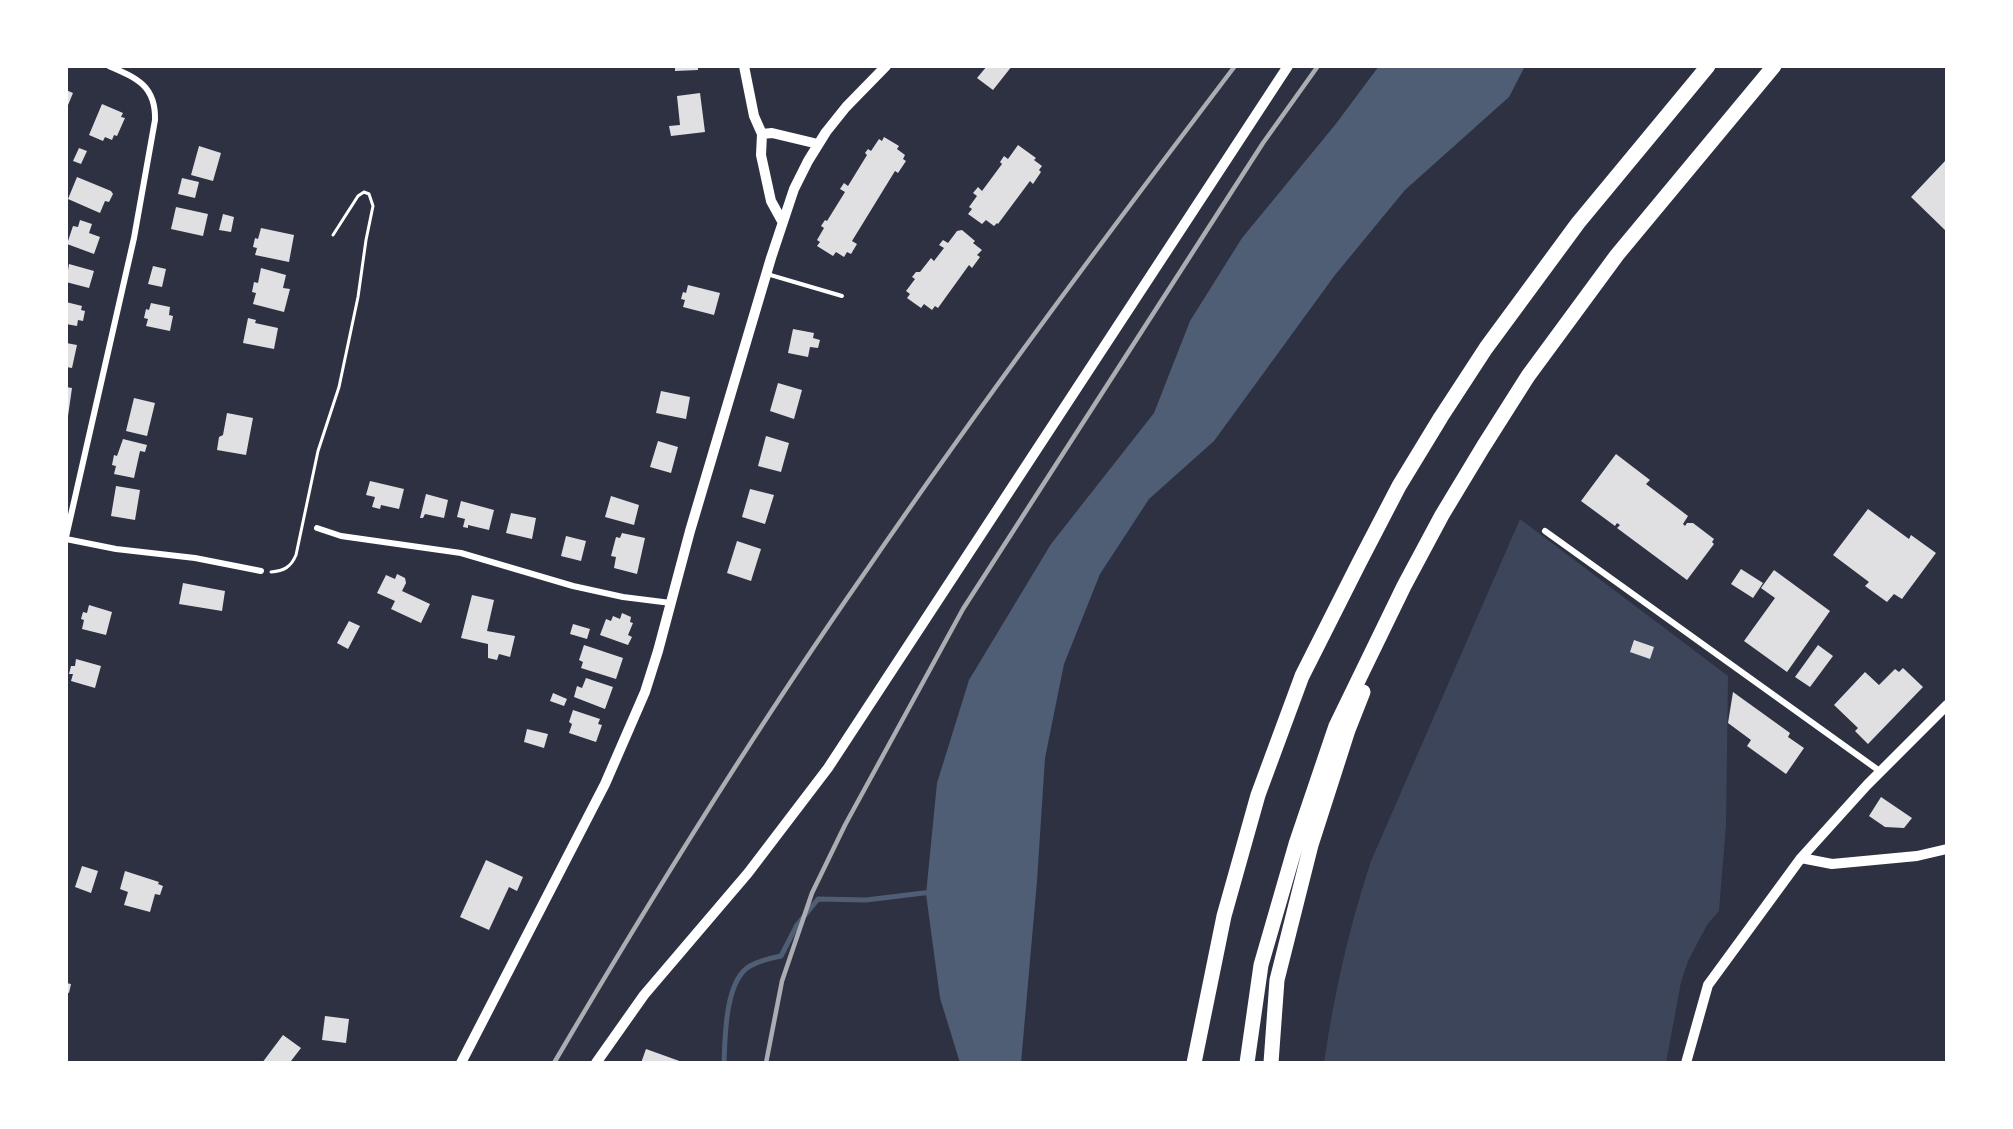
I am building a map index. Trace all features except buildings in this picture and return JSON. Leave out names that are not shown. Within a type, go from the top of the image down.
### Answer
[{"type":"highway","points":[[1194,1063],[1224,916],[1258,795],[1302,676],[1359,563],[1405,476],[1486,348],[1578,223],[1708,66]]},
{"type":"highway","points":[[1246,1063],[1261,965],[1296,844],[1336,726],[1404,586],[1442,515],[1535,366],[1617,255],[1774,66]]},
{"type":"highway","points":[[1271,1063],[1277,980],[1311,845],[1348,730],[1404,586]]},
{"type":"main road","points":[[744,66],[754,116],[762,134],[761,155],[771,201],[782,221]]},
{"type":"main road","points":[[461,1063],[616,761],[652,670],[690,531],[766,274],[782,221],[800,175],[818,144],[846,107],[886,66]]},
{"type":"main road","points":[[596,1063],[644,995],[748,873],[828,768],[1288,66]]},
{"type":"main road","points":[[762,134],[772,133],[818,144]]},
{"type":"main road","points":[[1686,1063],[1708,985],[1801,858],[1867,785],[1947,705]]},
{"type":"main road","points":[[1801,858],[1832,864],[1917,856],[1947,849]]},
{"type":"street","points":[[109,66],[135,78],[149,91],[155,106],[154,120],[141,202],[66,538],[116,549],[195,558],[261,571]]},
{"type":"street","points":[[317,528],[341,536],[461,553],[555,582],[671,603]]},
{"type":"street","points":[[1545,531],[1881,772]]},
{"type":"lane","points":[[766,274],[842,296]]},
{"type":"path","points":[[261,571],[275,572],[285,569],[296,555],[318,451],[339,387],[358,297],[373,206],[369,194],[364,192],[358,196],[333,235]]},
{"type":"shaded area","points":[[1379,66],[1525,66],[1509,97],[1405,190],[1335,275],[1214,441],[1149,499],[1100,574],[1064,664],[1045,758],[1021,1063],[960,1063],[940,998],[926,894],[937,783],[969,680],[1051,544],[1154,413],[1190,321],[1242,238],[1335,125]]},
{"type":"shaded area","points":[[1520,519],[1728,676],[1726,825],[1719,911],[1707,925],[1688,961],[1681,982],[1666,1063],[1324,1063],[1343,961],[1371,861]]},
{"type":"waterway","points":[[724,1063],[728,1010],[731,996],[742,973],[750,966],[781,956],[797,925],[818,899],[866,900],[932,892]]},
{"type":"railway","points":[[554,1063],[628,938],[784,691],[1001,379],[1235,66]]},
{"type":"railway","points":[[766,1063],[782,981],[812,893],[845,825],[963,609],[1263,143],[1318,66]]}]
